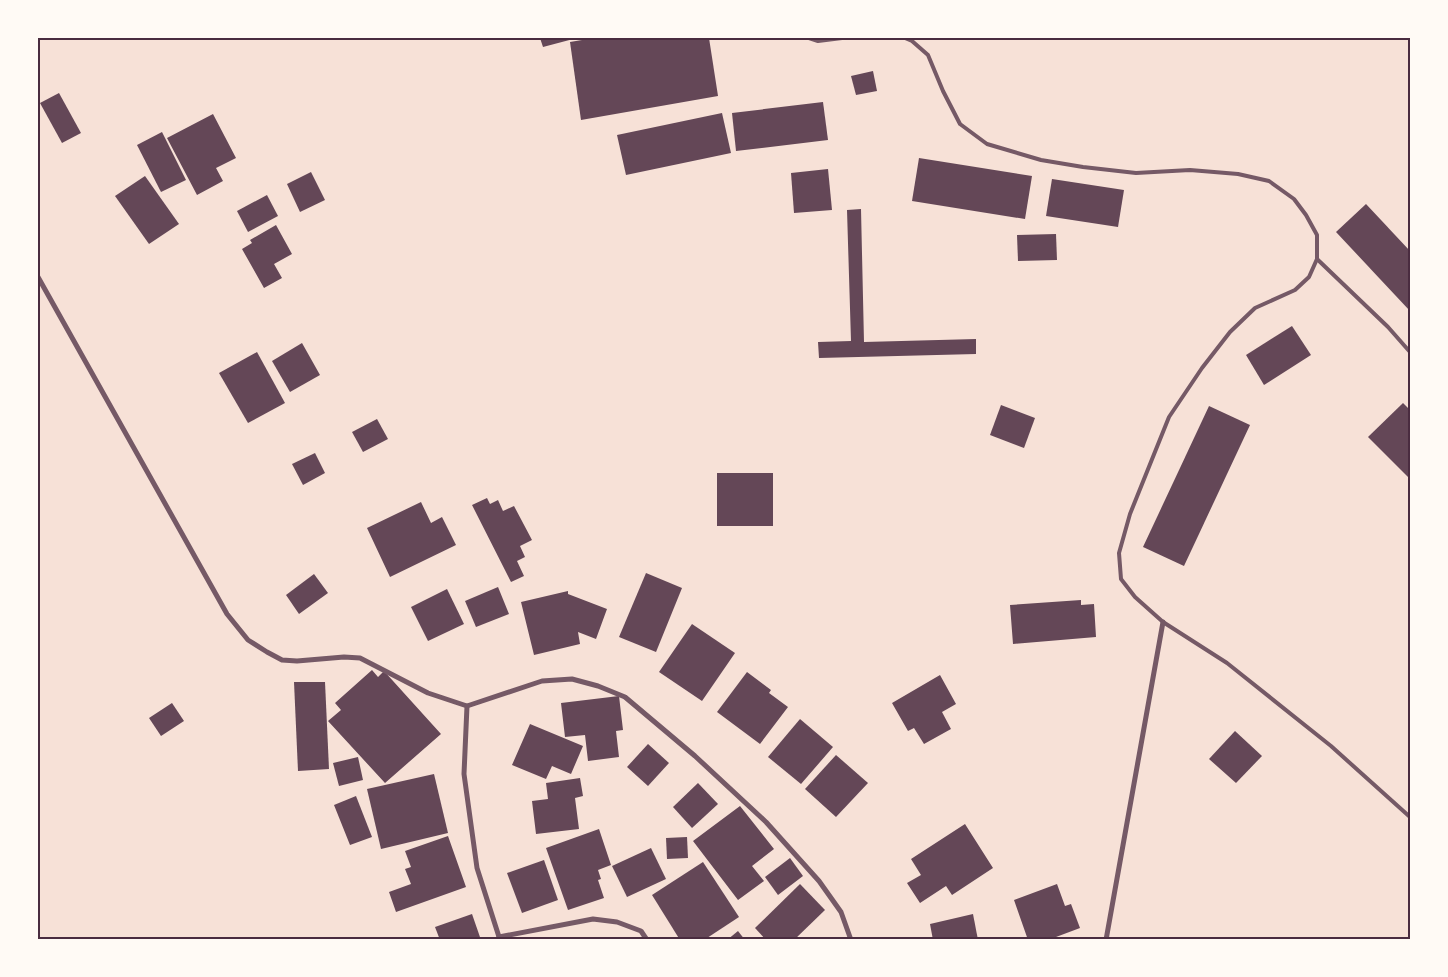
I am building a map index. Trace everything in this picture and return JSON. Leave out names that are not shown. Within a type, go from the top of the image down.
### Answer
[{"type":"street","points":[[38,277],[227,614],[248,640],[282,660],[360,658],[428,693],[467,706],[542,681],[572,679],[598,686],[625,697],[695,756],[766,822],[819,881],[841,912],[851,940]]},
{"type":"street","points":[[1106,940],[1163,622]]},
{"type":"street","points":[[467,706],[464,774],[477,868],[499,938],[593,919],[617,922],[633,928],[640,931],[647,940]]},
{"type":"lane","points":[[809,38],[818,40],[842,38]]},
{"type":"lane","points":[[904,38],[912,40],[928,55],[943,91],[960,124],[987,144],[1041,160],[1083,167],[1136,173],[1190,170],[1238,174],[1270,181],[1294,199],[1306,215],[1317,235],[1316,259],[1309,277],[1295,290],[1255,308],[1230,332],[1202,368],[1169,417],[1130,514],[1119,553],[1122,579],[1135,597],[1163,622],[1227,663],[1331,746],[1410,817]]},
{"type":"lane","points":[[1316,259],[1388,327],[1410,352]]},
{"type":"building","points":[[540,38],[577,38],[543,47]]},
{"type":"building","points":[[594,38],[709,38],[718,96],[581,120],[570,42]]},
{"type":"building","points":[[873,71],[877,91],[856,95],[851,76]]},
{"type":"building","points":[[59,93],[81,133],[62,143],[40,103]]},
{"type":"building","points":[[823,102],[828,140],[736,151],[732,113]]},
{"type":"building","points":[[722,113],[731,153],[626,175],[617,135]]},
{"type":"building","points":[[213,114],[236,158],[216,168],[223,181],[197,195],[167,138]]},
{"type":"building","points":[[162,132],[186,180],[161,192],[137,145]]},
{"type":"building","points":[[919,158],[1032,176],[1025,219],[912,201]]},
{"type":"building","points":[[828,169],[832,210],[794,213],[791,173]]},
{"type":"building","points":[[311,172],[325,200],[300,212],[287,184]]},
{"type":"building","points":[[145,176],[179,224],[149,244],[115,196]]},
{"type":"building","points":[[1052,179],[1124,190],[1118,227],[1046,216]]},
{"type":"building","points":[[267,195],[278,216],[248,232],[237,211]]},
{"type":"building","points":[[1366,204],[1410,251],[1410,311],[1336,232]]},
{"type":"building","points":[[861,209],[864,342],[976,339],[976,354],[819,358],[818,342],[851,341],[847,210]]},
{"type":"building","points":[[276,225],[292,254],[274,264],[282,278],[264,288],[242,249],[252,243],[250,240]]},
{"type":"building","points":[[1056,234],[1057,260],[1018,261],[1017,235]]},
{"type":"building","points":[[1292,326],[1311,355],[1264,385],[1246,355]]},
{"type":"building","points":[[302,343],[320,375],[290,392],[272,361]]},
{"type":"building","points":[[257,352],[285,403],[248,423],[219,373]]},
{"type":"building","points":[[1403,403],[1410,410],[1410,479],[1368,437]]},
{"type":"building","points":[[1001,405],[1035,418],[1024,448],[990,435]]},
{"type":"building","points":[[1209,406],[1250,425],[1184,566],[1143,547]]},
{"type":"building","points":[[377,419],[388,439],[363,452],[352,432]]},
{"type":"building","points":[[315,453],[325,473],[303,485],[292,464]]},
{"type":"building","points":[[717,473],[773,473],[773,526],[717,526]]},
{"type":"building","points":[[487,498],[490,504],[498,500],[503,511],[514,506],[532,540],[520,546],[525,557],[517,561],[524,576],[511,582],[472,505]]},
{"type":"building","points":[[421,502],[431,523],[442,517],[456,545],[390,577],[367,528]]},
{"type":"building","points":[[646,573],[682,588],[656,652],[619,637]]},
{"type":"building","points":[[314,574],[328,593],[299,614],[286,595]]},
{"type":"building","points":[[498,587],[509,614],[476,627],[465,601]]},
{"type":"building","points":[[447,589],[464,624],[428,641],[411,607]]},
{"type":"building","points":[[568,591],[568,594],[607,609],[596,639],[578,632],[580,644],[534,655],[521,602]]},
{"type":"building","points":[[1081,600],[1081,605],[1094,604],[1096,637],[1013,644],[1010,605]]},
{"type":"building","points":[[692,624],[735,653],[702,701],[659,672]]},
{"type":"building","points":[[372,670],[378,677],[384,671],[441,734],[385,783],[328,721],[341,710],[335,703]]},
{"type":"building","points":[[747,672],[771,690],[769,693],[788,707],[760,744],[717,712]]},
{"type":"building","points":[[940,675],[956,704],[942,712],[951,729],[924,744],[914,728],[908,731],[892,703]]},
{"type":"building","points":[[294,682],[325,682],[329,769],[298,771]]},
{"type":"building","points":[[619,696],[623,730],[616,731],[619,757],[588,761],[585,735],[565,737],[561,703]]},
{"type":"building","points":[[172,703],[184,721],[161,736],[149,718]]},
{"type":"building","points":[[800,719],[833,747],[801,784],[768,757]]},
{"type":"building","points":[[530,724],[583,746],[571,774],[552,766],[546,779],[512,765]]},
{"type":"building","points":[[1235,731],[1262,756],[1236,783],[1209,759]]},
{"type":"building","points":[[648,744],[669,763],[648,786],[627,767]]},
{"type":"building","points":[[836,755],[868,783],[836,817],[805,789]]},
{"type":"building","points":[[358,757],[363,780],[339,786],[333,763]]},
{"type":"building","points":[[434,774],[448,833],[381,849],[367,789]]},
{"type":"building","points":[[580,778],[583,796],[575,798],[579,829],[536,834],[532,801],[548,799],[546,783]]},
{"type":"building","points":[[698,783],[718,804],[692,828],[673,807]]},
{"type":"building","points":[[356,796],[372,837],[350,845],[334,805]]},
{"type":"building","points":[[740,806],[774,849],[752,866],[764,881],[738,900],[693,841]]},
{"type":"building","points":[[965,824],[993,868],[952,895],[946,886],[920,903],[907,883],[921,875],[911,859]]},
{"type":"building","points":[[599,829],[611,865],[598,870],[601,879],[598,880],[604,898],[568,910],[546,848]]},
{"type":"building","points":[[448,836],[466,887],[396,912],[389,892],[411,884],[405,869],[411,867],[405,851]]},
{"type":"building","points":[[687,837],[688,858],[667,859],[666,838]]},
{"type":"building","points":[[651,848],[666,879],[627,897],[612,866]]},
{"type":"building","points":[[790,858],[803,876],[778,895],[765,877]]},
{"type":"building","points":[[544,860],[558,900],[522,913],[507,873]]},
{"type":"building","points":[[703,862],[739,917],[704,940],[680,940],[652,895]]},
{"type":"building","points":[[800,884],[825,910],[794,940],[766,940],[755,928]]},
{"type":"building","points":[[1057,884],[1065,906],[1071,904],[1080,928],[1048,940],[1028,940],[1014,900]]},
{"type":"building","points":[[472,914],[481,940],[440,940],[435,927]]},
{"type":"building","points":[[973,914],[978,940],[933,940],[930,924]]},
{"type":"building","points":[[738,931],[745,940],[727,940]]}]
